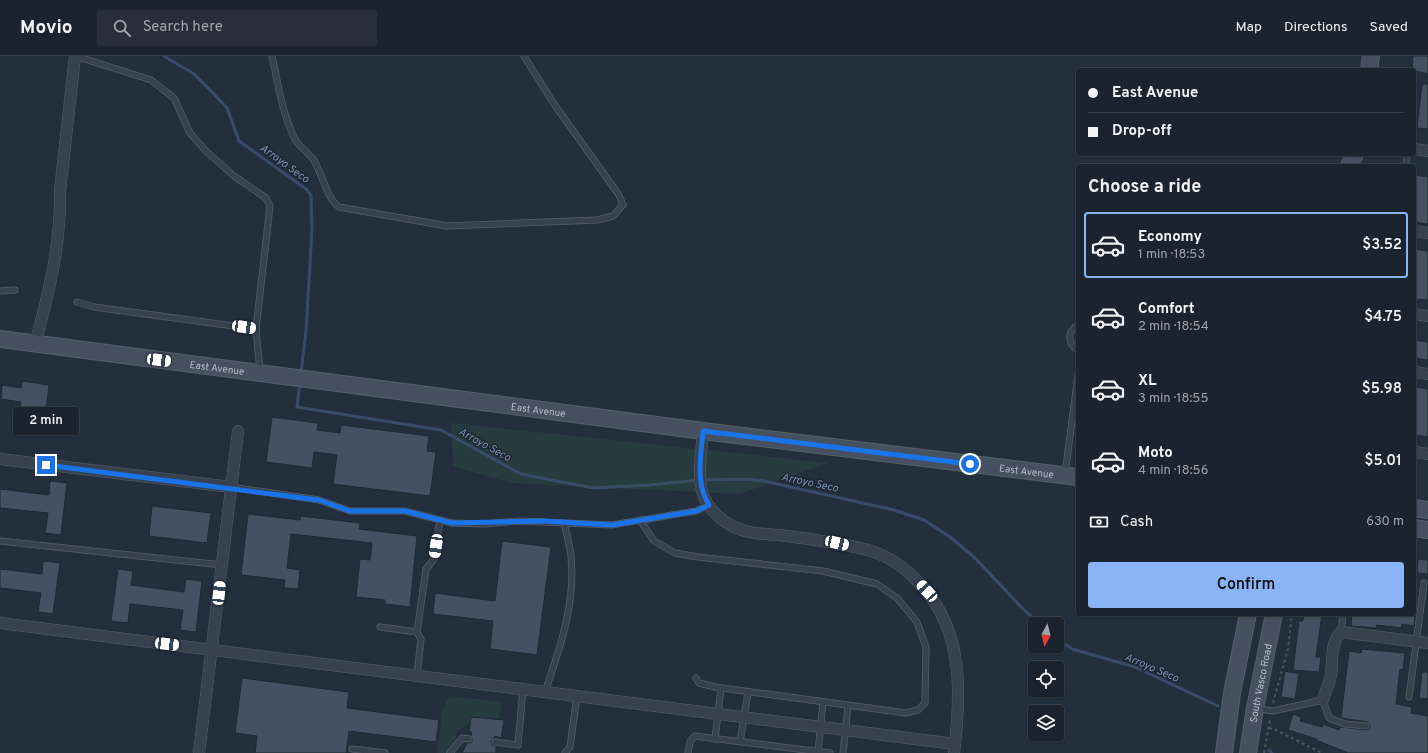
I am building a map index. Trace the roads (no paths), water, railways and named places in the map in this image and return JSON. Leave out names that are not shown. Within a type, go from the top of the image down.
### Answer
[{"type":"street","points":[[35,344],[52,280],[61,213],[60,191],[75,56]]},
{"type":"street","points":[[1370,68],[1371,56]]},
{"type":"street","points":[[1416,149],[1428,150]]},
{"type":"street","points":[[1416,231],[1428,233]]},
{"type":"street","points":[[1416,314],[1428,316]]},
{"type":"street","name":"East Avenue","points":[[0,339],[703,431],[1071,476]]},
{"type":"street","points":[[1416,372],[1428,374]]},
{"type":"street","points":[[199,753],[238,431]]},
{"type":"street","points":[[0,623],[820,726],[955,748],[958,667],[952,636],[934,599],[912,575],[894,561],[869,550],[837,543],[743,531],[728,524],[713,512],[704,498],[701,485],[703,431]]},
{"type":"street","points":[[1416,452],[1428,454]]},
{"type":"street","points":[[0,459],[231,488]]},
{"type":"street","points":[[1416,508],[1428,510]]},
{"type":"street","points":[[1416,528],[1428,530]]},
{"type":"street","points":[[1224,753],[1232,693],[1248,616]]},
{"type":"street","name":"South Vasco Road","points":[[1248,753],[1255,708],[1274,616]]},
{"type":"street","points":[[1323,700],[1330,677],[1335,643],[1337,636],[1341,632],[1428,643]]},
{"type":"lane","points":[[75,56],[151,80],[174,98],[190,133],[206,151],[234,176],[266,198],[270,206],[256,329],[260,373]]},
{"type":"lane","points":[[272,56],[280,94],[290,128],[296,140],[313,159],[330,196],[339,207],[447,226],[596,220],[613,216],[623,205],[619,195],[554,104],[524,56]]},
{"type":"lane","points":[[0,291],[15,290]]},
{"type":"lane","points":[[77,302],[98,307],[256,329]]},
{"type":"lane","points":[[1076,326],[1071,330],[1069,339],[1073,347],[1076,349]]},
{"type":"lane","points":[[1071,476],[1076,404]]},
{"type":"lane","points":[[231,488],[319,500],[350,511],[405,511],[452,523],[485,524],[520,521],[564,522],[605,526],[696,511],[709,505]]},
{"type":"lane","points":[[417,676],[421,639],[417,632],[426,569],[434,559],[440,520]]},
{"type":"lane","points":[[640,520],[654,541],[675,552],[698,557],[823,571],[877,584],[897,598],[917,622],[926,647],[925,703],[918,710],[906,713],[721,688],[699,683],[696,678]]},
{"type":"lane","points":[[545,692],[563,641],[571,591],[571,556],[564,522]]},
{"type":"lane","points":[[0,541],[222,565]]},
{"type":"lane","points":[[1409,697],[1424,582]]},
{"type":"lane","points":[[1341,632],[1343,616]]},
{"type":"lane","points":[[380,627],[417,632]]},
{"type":"lane","points":[[716,739],[721,688]]},
{"type":"lane","points":[[495,742],[518,745],[523,689]]},
{"type":"lane","points":[[740,742],[748,692]]},
{"type":"lane","points":[[565,753],[570,747],[578,696]]},
{"type":"lane","points":[[1255,708],[1271,711],[1323,700],[1329,718],[1345,724],[1366,726]]},
{"type":"lane","points":[[818,752],[823,702]]},
{"type":"lane","points":[[843,753],[848,706]]},
{"type":"lane","points":[[688,753],[690,742],[695,736],[830,753]]},
{"type":"lane","points":[[450,753],[462,738],[469,739]]},
{"type":"lane","points":[[352,749],[385,753]]},
{"type":"waterway","name":"Arroyo Seco","points":[[164,56],[194,74],[227,108],[239,141],[306,189],[311,195],[312,230],[306,331],[301,373]]},
{"type":"waterway","name":"Arroyo Seco","points":[[300,382],[297,407],[441,430],[521,474],[593,488],[650,485],[698,480]]},
{"type":"waterway","name":"Arroyo Seco","points":[[703,480],[746,479],[764,481],[894,510],[924,520],[950,537],[976,559],[1032,617]]},
{"type":"waterway","name":"Arroyo Seco","points":[[1064,644],[1072,649],[1135,667],[1218,706]]},
{"type":"waterway","name":"Arroyo Seco","points":[[1269,750],[1272,753]]}]
